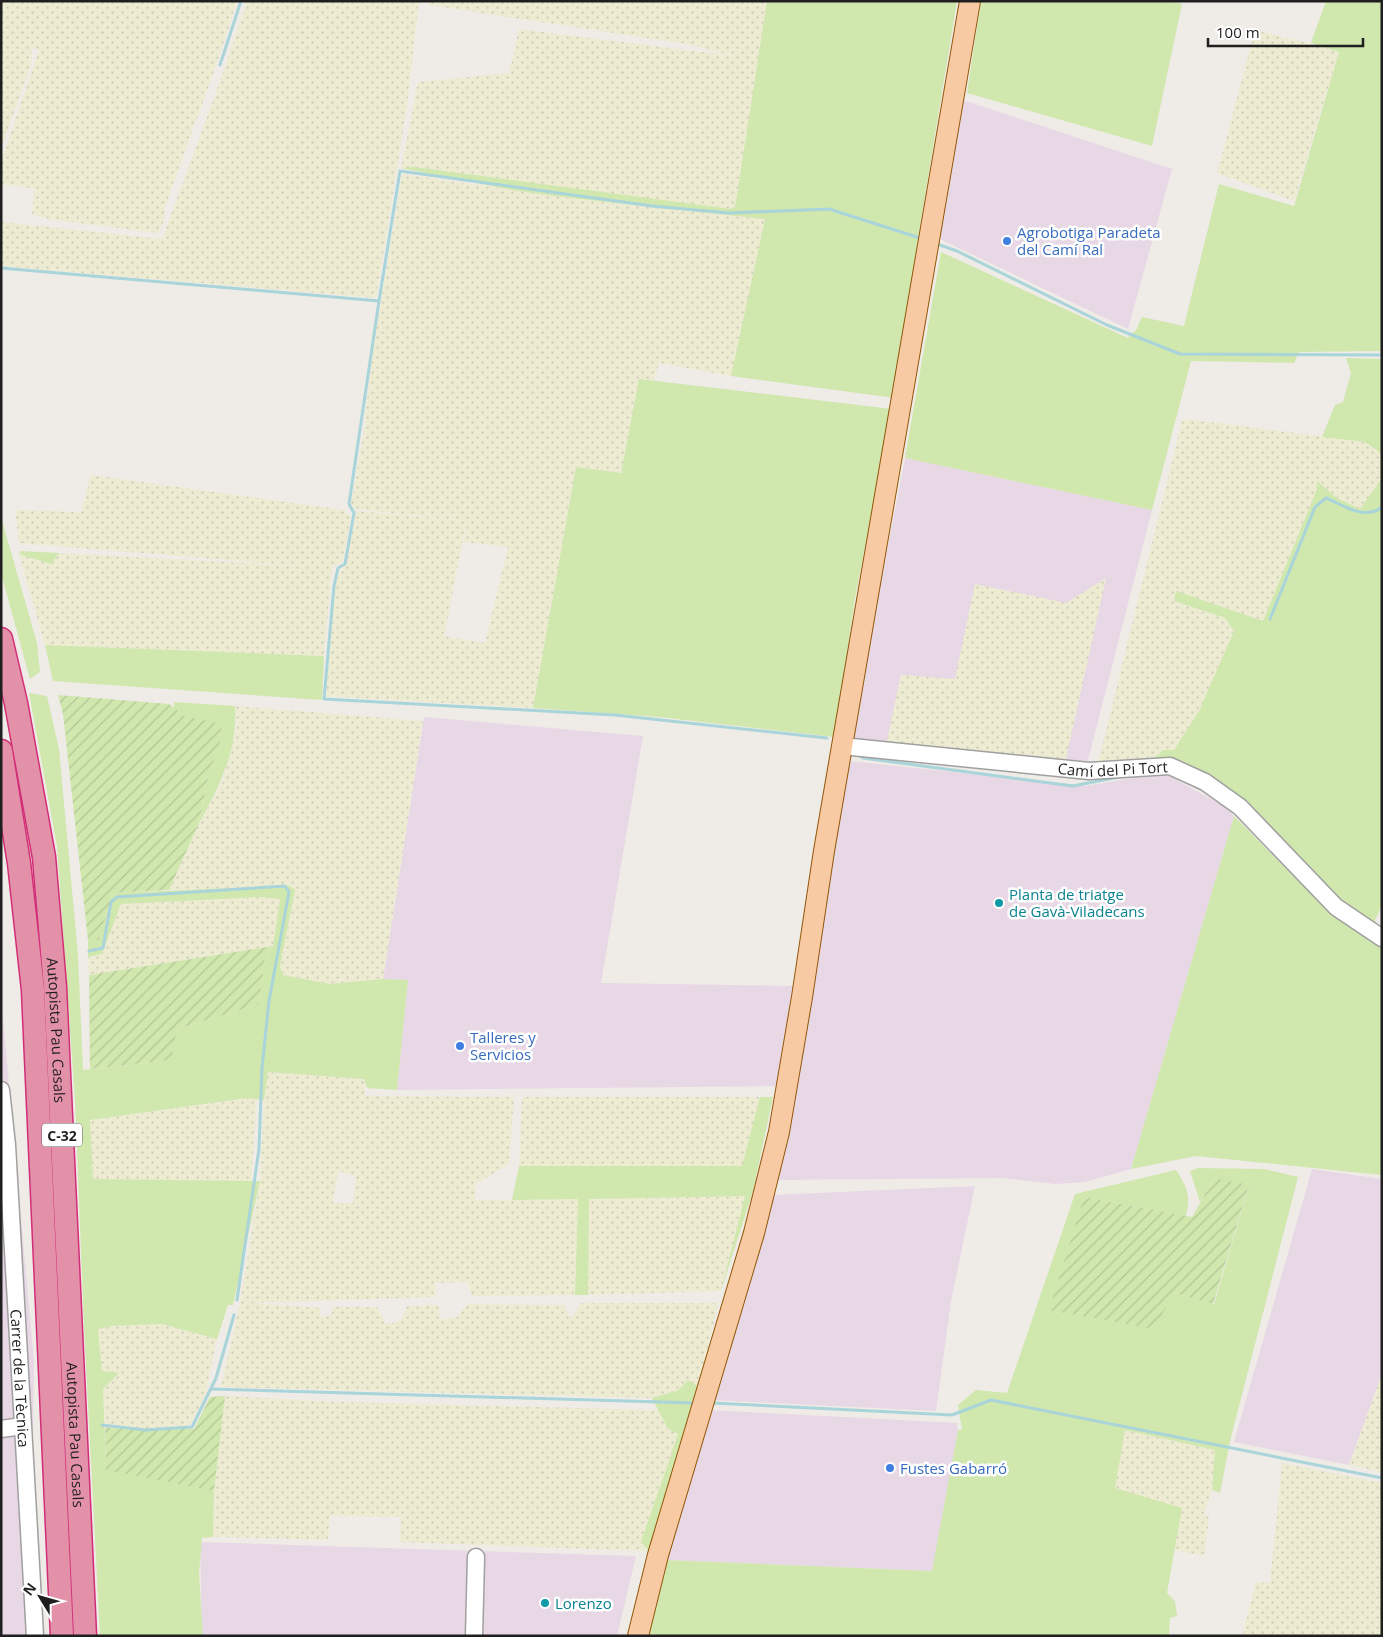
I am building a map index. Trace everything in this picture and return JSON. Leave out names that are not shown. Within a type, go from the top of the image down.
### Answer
[{"type":"highway","name":"Autopista Pau Casals","points":[[1,639],[18,713],[46,876],[55,987],[86,1636]]},
{"type":"highway","name":"Autopista Pau Casals","points":[[1,751],[19,863],[33,990],[62,1636]]},
{"type":"main road","points":[[638,1636],[651,1578],[754,1233],[779,1132],[842,746],[970,1]]},
{"type":"street","name":"Camí del Pi Tort","points":[[842,746],[1089,772],[1170,766],[1205,782],[1240,807],[1336,906],[1382,938]]},
{"type":"street","name":"Carrer de la Tècnica","points":[[1,1090],[6,1145],[35,1636]]},
{"type":"street","points":[[1,1429],[22,1426]]},
{"type":"street","points":[[474,1636],[476,1557]]},
{"type":"shaded area","points":[[963,100],[1172,169],[1128,329],[940,239]]},
{"type":"shaded area","points":[[905,458],[1152,510],[1087,764],[850,741]]},
{"type":"shaded area","points":[[424,717],[643,736],[601,983],[794,986],[777,1086],[397,1090],[408,980],[383,979]]},
{"type":"shaded area","points":[[849,761],[1086,786],[1138,777],[1169,776],[1224,806],[1234,816],[1131,1169],[1085,1182],[1056,1184],[1003,1178],[774,1180]]},
{"type":"shaded area","points":[[1,997],[34,1361],[30,1636],[1,1636]]},
{"type":"shaded area","points":[[1312,1169],[1382,1179],[1382,1374],[1349,1465],[1234,1442]]},
{"type":"shaded area","points":[[975,1186],[951,1301],[936,1411],[713,1400],[772,1195]]},
{"type":"shaded area","points":[[708,1410],[957,1423],[958,1430],[933,1571],[664,1560]]},
{"type":"shaded area","points":[[200,1542],[636,1556],[617,1636],[199,1636],[202,1632]]},
{"type":"green space","points":[[1,1],[237,1],[216,66],[165,207],[164,221],[158,233],[48,219],[32,214],[34,189],[1,184],[1,162],[39,50],[32,48],[31,65],[1,148]]},
{"type":"green space","points":[[247,1],[419,1],[407,106],[376,298],[1,266],[1,222],[162,239],[217,90]]},
{"type":"green space","points":[[430,1],[767,1],[735,207],[731,209],[619,196],[401,168],[418,82],[509,73],[519,29],[734,56],[687,44],[429,5]]},
{"type":"green space","points":[[767,1],[957,1],[919,232],[895,398],[731,376],[765,219],[511,190],[401,168],[414,167],[731,209],[735,207]]},
{"type":"green space","points":[[981,1],[1169,1],[1182,4],[1152,146],[967,93]]},
{"type":"green space","points":[[1326,1],[1382,1],[1381,351],[1299,352],[1294,363],[1191,361],[1152,510],[905,458],[941,252],[1128,338],[1136,330],[1142,317],[1184,326],[1219,184],[1294,206],[1339,52],[1311,43]]},
{"type":"green space","points":[[1255,30],[1339,51],[1294,201],[1217,173]]},
{"type":"green space","points":[[402,174],[562,197],[765,219],[731,376],[659,363],[654,381],[639,380],[621,473],[576,467],[533,708],[326,696],[335,586],[341,569],[346,565],[356,511],[467,521],[354,509],[351,503],[363,437],[372,357]],"holes":[[[466,523],[464,542],[508,547],[485,643],[444,636]]]},
{"type":"green space","points":[[1346,358],[1382,359],[1382,454],[1365,442],[1322,437],[1335,405],[1343,402],[1351,373]]},
{"type":"green space","points":[[639,379],[892,409],[855,598],[835,737],[659,717],[533,708],[576,467],[621,473]]},
{"type":"green space","points":[[1187,419],[1365,442],[1382,454],[1382,478],[1360,509],[1337,498],[1317,481],[1317,489],[1263,621],[1176,592],[1174,601],[1225,618],[1234,631],[1199,711],[1174,750],[1163,750],[1153,759],[1097,767],[1182,421]]},
{"type":"green space","points":[[91,475],[344,510],[351,516],[343,561],[332,568],[324,656],[45,645],[19,554],[51,563],[59,553],[301,566],[19,543],[15,510],[81,512]]},
{"type":"green space","points":[[1382,478],[1382,905],[1373,925],[1339,898],[1308,869],[1258,813],[1217,783],[1189,768],[1153,759],[1163,750],[1174,750],[1199,711],[1234,631],[1225,618],[1174,601],[1176,591],[1263,621],[1317,489],[1317,481],[1337,498],[1360,509]]},
{"type":"green space","points":[[1,517],[37,643],[40,672],[30,679],[1,573]]},
{"type":"green space","points":[[20,551],[59,553],[51,564],[19,554]]},
{"type":"green space","points":[[1106,578],[1065,763],[886,745],[901,675],[955,679],[975,584],[1066,603]]},
{"type":"green space","points":[[45,645],[324,656],[322,700],[53,681]]},
{"type":"green space","points":[[29,693],[47,696],[59,749],[78,955],[83,1070],[170,1060],[177,1029],[259,1004],[265,958],[273,946],[280,899],[261,897],[121,904],[102,954],[88,957],[88,940],[99,940],[113,893],[290,886],[295,890],[280,966],[283,975],[330,984],[383,979],[408,980],[397,1090],[367,1088],[364,1079],[268,1072],[264,1100],[247,1098],[90,1120],[93,1179],[260,1181],[233,1305],[228,1305],[217,1339],[162,1324],[113,1326],[98,1329],[102,1371],[119,1373],[103,1389],[106,1469],[214,1491],[213,1537],[202,1538],[199,1574],[203,1636],[100,1636],[84,1326],[75,1100],[57,846]]},
{"type":"green space","points":[[58,695],[169,704],[184,716],[221,724],[222,736],[208,779],[199,823],[169,890],[113,893],[99,940],[88,940],[63,714]]},
{"type":"green space","points":[[174,702],[235,706],[234,738],[226,767],[199,823],[208,779],[222,736],[221,725],[184,716],[174,708]]},
{"type":"green space","points":[[235,706],[423,721],[383,979],[330,984],[283,975],[280,966],[295,890],[169,890],[199,823],[223,781],[237,725]]},
{"type":"green space","points":[[1234,816],[1313,896],[1382,945],[1382,1175],[1196,1156],[1131,1169]]},
{"type":"green space","points":[[261,897],[280,899],[273,946],[89,975],[88,957],[103,953],[121,904]]},
{"type":"green space","points":[[273,946],[265,958],[259,1004],[177,1029],[171,1060],[90,1069],[89,975]]},
{"type":"green space","points":[[267,1072],[365,1079],[365,1096],[514,1097],[509,1164],[476,1184],[475,1200],[578,1199],[575,1295],[472,1296],[468,1282],[435,1283],[436,1297],[249,1303],[320,1308],[320,1317],[330,1316],[334,1307],[377,1307],[386,1325],[401,1320],[407,1306],[438,1305],[440,1320],[458,1317],[467,1304],[564,1305],[569,1316],[573,1317],[581,1303],[718,1303],[699,1387],[652,1398],[221,1387],[240,1303],[260,1181]],"holes":[[[338,1171],[356,1176],[353,1203],[333,1203]]]},
{"type":"green space","points":[[522,1097],[760,1097],[743,1166],[519,1166]]},
{"type":"green space","points":[[760,1097],[773,1097],[753,1191],[721,1291],[745,1196],[589,1199],[588,1295],[575,1295],[578,1199],[512,1200],[519,1166],[742,1166]]},
{"type":"green space","points":[[247,1098],[257,1099],[251,1181],[93,1179],[90,1120]]},
{"type":"green space","points":[[1198,1168],[1265,1169],[1298,1177],[1230,1441],[1220,1493],[1212,1490],[1215,1450],[1125,1430],[1115,1488],[1182,1508],[1167,1593],[1175,1601],[1177,1616],[1170,1618],[1169,1636],[647,1636],[664,1560],[932,1571],[958,1430],[962,1430],[958,1405],[976,1390],[1007,1393],[1075,1194],[1176,1170],[1187,1192],[1186,1216],[1084,1197],[1174,1293],[1214,1304],[1249,1186],[1214,1178],[1200,1202],[1190,1171]]},
{"type":"green space","points":[[1214,1178],[1249,1185],[1213,1304],[1174,1293],[1154,1329],[1049,1310],[1084,1197],[1192,1217]]},
{"type":"green space","points":[[746,1196],[721,1291],[588,1295],[589,1199]]},
{"type":"green space","points":[[162,1324],[217,1339],[205,1396],[188,1429],[105,1428],[103,1389],[119,1374],[102,1372],[98,1329],[113,1326]]},
{"type":"green space","points":[[1382,1374],[1382,1472],[1349,1465]]},
{"type":"green space","points":[[688,1380],[699,1387],[649,1551],[641,1542],[678,1434],[668,1429],[652,1398],[679,1390]]},
{"type":"green space","points":[[225,1396],[340,1402],[658,1410],[668,1429],[678,1434],[641,1542],[649,1551],[400,1542],[401,1517],[330,1516],[328,1540],[213,1537],[214,1491]]},
{"type":"green space","points":[[225,1396],[214,1491],[106,1470],[105,1428],[194,1429],[210,1397]]},
{"type":"green space","points":[[1125,1430],[1215,1450],[1212,1490],[1204,1513],[1209,1518],[1204,1556],[1175,1550],[1181,1508],[1115,1488]]},
{"type":"green space","points":[[1282,1463],[1382,1483],[1382,1636],[1242,1636],[1256,1582],[1270,1583]]},
{"type":"waterway","points":[[220,65],[241,1]]},
{"type":"waterway","points":[[379,301],[400,171],[652,206],[728,213],[829,209],[920,238]]},
{"type":"waterway","points":[[937,244],[957,251],[1107,325],[1180,354],[1382,355]]},
{"type":"waterway","points":[[1,268],[379,301],[349,504],[354,513],[345,564],[338,568],[334,586],[324,699],[615,715],[827,738]]},
{"type":"waterway","points":[[1270,619],[1315,507],[1326,498],[1361,512],[1375,511],[1382,507]]},
{"type":"waterway","points":[[856,754],[863,758],[1073,786],[1124,776]]},
{"type":"waterway","points":[[89,951],[103,948],[111,902],[117,897],[285,886],[289,892],[269,1001],[262,1068],[259,1149],[237,1300]]},
{"type":"waterway","points":[[102,1425],[145,1430],[192,1427],[216,1378],[234,1315]]},
{"type":"waterway","points":[[211,1389],[694,1403]]},
{"type":"waterway","points":[[712,1403],[952,1415],[991,1400],[1382,1478]]},
{"type":"place","name":"Agrobotiga Paradeta del Camí Ral","points":[[1007,241]]},
{"type":"place","name":"Planta de triatge de Gavà-Viladecans","points":[[999,903]]},
{"type":"place","name":"Talleres y Servicios","points":[[460,1046]]},
{"type":"place","name":"Fustes Gabarró","points":[[890,1468]]},
{"type":"place","name":"Lorenzo","points":[[545,1603]]}]
